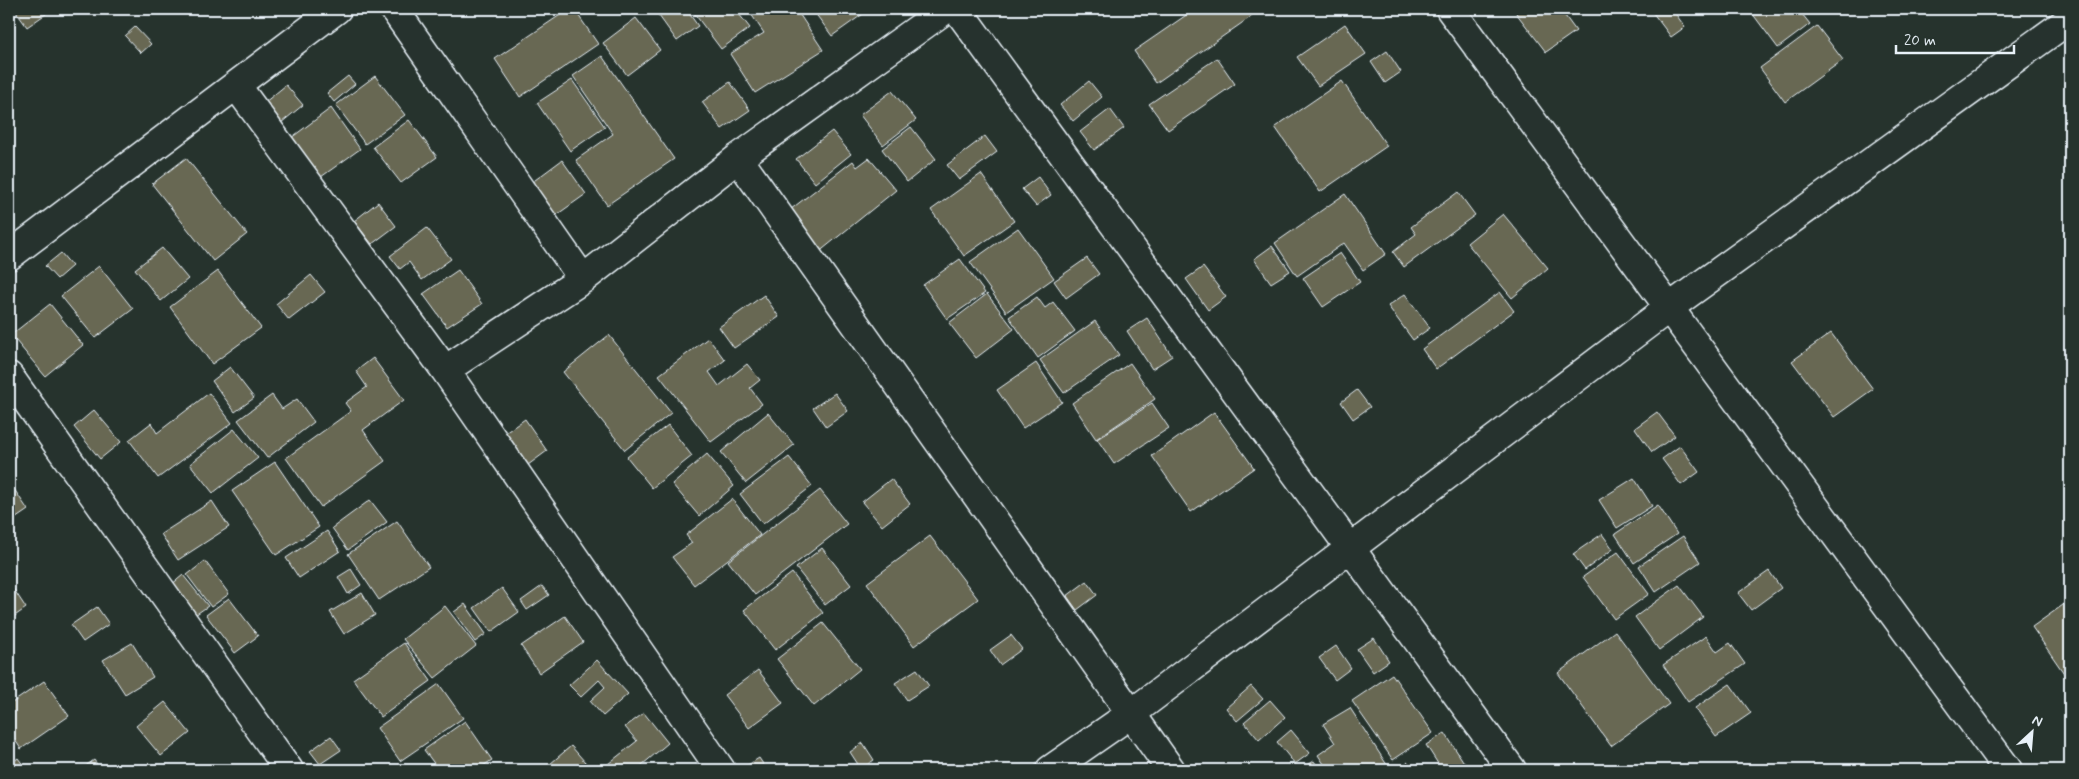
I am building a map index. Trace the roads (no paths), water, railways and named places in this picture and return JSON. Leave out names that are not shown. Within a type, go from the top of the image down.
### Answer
[{"type":"street","points":[[9,256],[337,9]]},
{"type":"street","points":[[394,9],[582,279]]},
{"type":"street","points":[[446,370],[582,279],[738,158],[946,9]]},
{"type":"street","points":[[957,9],[1512,770]]},
{"type":"street","points":[[1450,9],[2008,770]]},
{"type":"street","points":[[1050,770],[1132,713],[1670,307],[2070,19]]},
{"type":"street","points":[[236,85],[446,370],[720,770]]},
{"type":"street","points":[[738,158],[1171,770]]},
{"type":"street","points":[[9,376],[289,770]]}]
